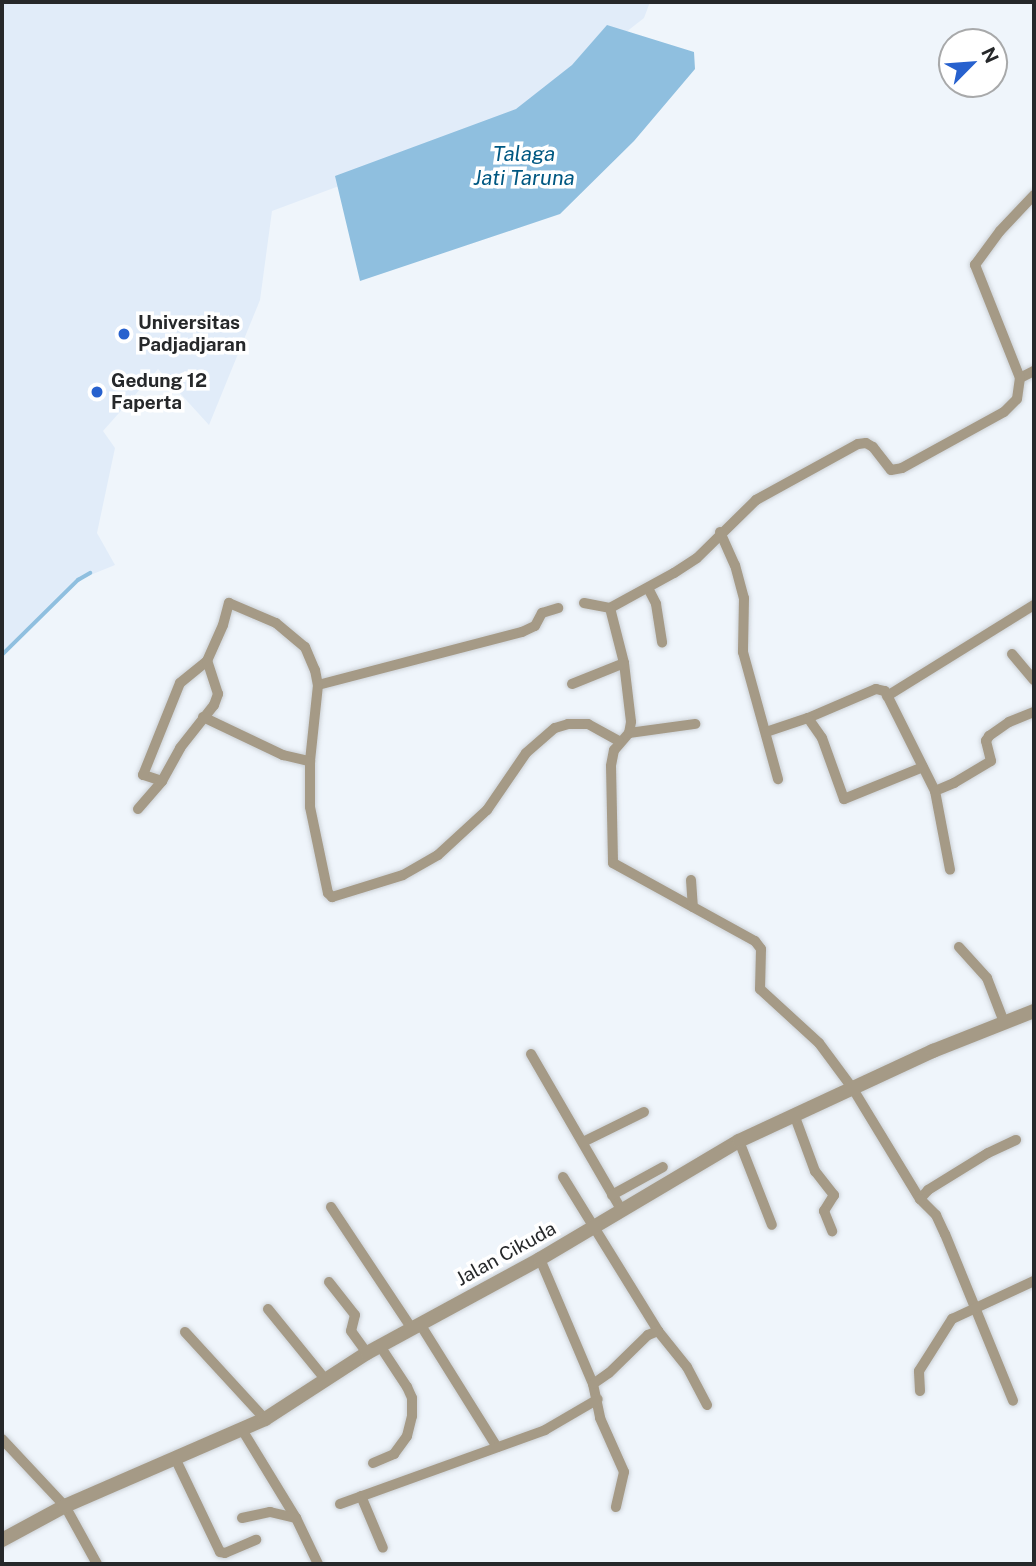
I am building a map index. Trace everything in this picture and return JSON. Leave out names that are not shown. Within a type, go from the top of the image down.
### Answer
[{"type":"street","points":[[584,603],[610,608],[648,588],[697,558],[720,531],[763,495],[858,444],[866,443],[873,447],[891,470],[915,463],[1004,412],[1017,399],[1020,378],[975,265],[1000,231],[1034,195]]},
{"type":"street","points":[[1020,378],[1034,371]]},
{"type":"street","points":[[720,531],[735,565],[744,598],[743,652],[778,779]]},
{"type":"street","points":[[648,588],[656,604],[662,643]]},
{"type":"street","points":[[162,781],[143,775],[180,683],[207,661],[223,625],[229,603],[276,623],[304,646],[318,685],[310,761],[310,807],[328,893],[336,897],[403,875],[438,855],[487,810],[526,753],[555,728],[568,724],[589,724],[619,741]]},
{"type":"street","points":[[887,696],[1034,605]]},
{"type":"street","points":[[318,685],[522,632],[535,625],[542,613],[558,608]]},
{"type":"street","points":[[610,608],[624,663],[631,722],[629,733]]},
{"type":"street","points":[[1012,654],[1034,680]]},
{"type":"street","points":[[138,809],[162,781],[203,717],[214,705],[218,694],[207,661]]},
{"type":"street","points":[[572,684],[624,663]]},
{"type":"street","points":[[766,732],[808,718],[876,689],[885,691],[934,791],[950,870]]},
{"type":"street","points":[[934,791],[954,783],[990,761],[986,741],[989,736],[1009,722],[1034,712]]},
{"type":"street","points":[[203,717],[283,755],[310,761]]},
{"type":"street","points":[[808,718],[822,738],[844,799],[923,767]]},
{"type":"street","points":[[695,724],[629,733],[619,741],[614,750],[610,783],[613,863],[755,941],[761,949],[760,989],[819,1044],[853,1089],[920,1199],[936,1215],[1013,1401]]},
{"type":"street","points":[[691,880],[693,907]]},
{"type":"street","points":[[959,947],[987,978],[1004,1022]]},
{"type":"street","name":"Jalan Cikuda","points":[[2,1540],[65,1506],[265,1419],[374,1350],[540,1259],[739,1142],[933,1051],[1034,1012]]},
{"type":"street","points":[[531,1054],[622,1211]]},
{"type":"street","points":[[583,1142],[643,1112]]},
{"type":"street","points":[[796,1116],[815,1171],[834,1195],[824,1212],[832,1231]]},
{"type":"street","points":[[920,1199],[928,1190],[988,1153],[1016,1140]]},
{"type":"street","points":[[739,1142],[772,1225]]},
{"type":"street","points":[[612,1195],[663,1167]]},
{"type":"street","points":[[563,1177],[658,1331],[687,1367],[707,1405]]},
{"type":"street","points":[[331,1207],[416,1326],[497,1447]]},
{"type":"street","points":[[540,1259],[593,1384],[600,1418],[624,1472],[616,1507]]},
{"type":"street","points":[[920,1391],[919,1371],[947,1325],[958,1315],[1034,1281]]},
{"type":"street","points":[[329,1282],[355,1315],[351,1331],[374,1350],[407,1387],[412,1398],[412,1416],[407,1436],[394,1454],[373,1463]]},
{"type":"street","points":[[268,1310],[326,1380]]},
{"type":"street","points":[[593,1384],[612,1370],[648,1335],[658,1331]]},
{"type":"street","points":[[185,1332],[265,1419]]},
{"type":"street","points":[[341,1504],[545,1430],[598,1399]]},
{"type":"street","points":[[241,1428],[296,1518],[318,1564]]},
{"type":"street","points":[[2,1439],[65,1506],[97,1564]]},
{"type":"street","points":[[174,1458],[220,1552],[225,1553],[256,1540]]},
{"type":"street","points":[[361,1496],[383,1548]]},
{"type":"street","points":[[242,1518],[270,1512],[296,1518]]},
{"type":"shaded area","name":"Universitas Padjadjaran","points":[[2,2],[650,2],[644,18],[511,122],[272,211],[260,300],[209,425],[158,369],[103,431],[115,448],[97,533],[115,565],[78,580],[2,655]]},
{"type":"water","name":"Talaga Jati Taruna","points":[[607,25],[694,52],[695,69],[634,141],[560,214],[360,281],[335,176],[516,109],[572,65]]},
{"type":"waterway","points":[[2,655],[78,580],[90,573]]},
{"type":"place","name":"Universitas Padjadjaran","points":[[124,334]]},
{"type":"place","name":"Gedung 12 Faperta","points":[[97,392]]}]
